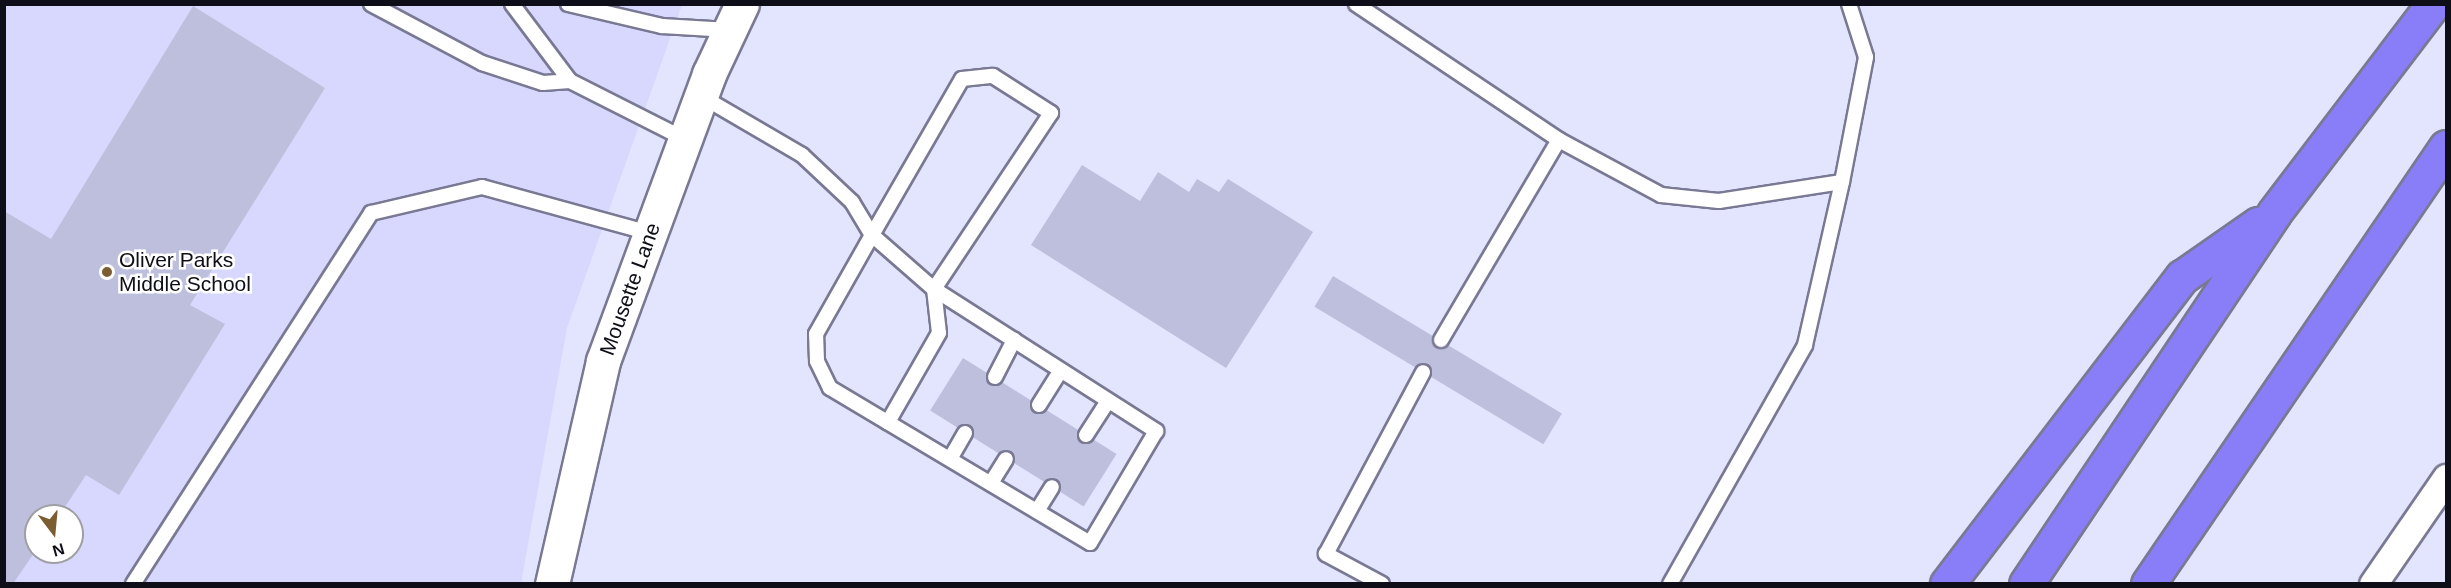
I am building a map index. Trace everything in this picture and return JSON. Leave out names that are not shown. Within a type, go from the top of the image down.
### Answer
[{"type":"highway","points":[[2026,584],[2274,213],[2433,4]]},
{"type":"highway","points":[[2148,584],[2446,147]]},
{"type":"highway","points":[[1947,584],[2182,277],[2274,213]]},
{"type":"street","name":"Mousette Lane","points":[[552,584],[603,361],[701,96],[735,18]]},
{"type":"street","points":[[2373,584],[2446,478]]},
{"type":"lane","points":[[371,4],[482,63],[543,83],[570,81]]},
{"type":"lane","points":[[512,4],[570,81],[686,139]]},
{"type":"lane","points":[[568,4],[662,26],[735,18]]},
{"type":"lane","points":[[1356,4],[1558,140],[1661,195],[1719,201],[1842,182]]},
{"type":"lane","points":[[1670,584],[1805,345],[1842,182],[1866,57],[1849,4]]},
{"type":"lane","points":[[701,96],[802,155],[852,202],[872,235],[934,289],[1156,431],[1090,543],[830,388],[817,361],[816,334],[872,235],[962,79],[993,76],[1051,112],[934,289],[939,333],[888,422]]},
{"type":"lane","points":[[1441,340],[1558,140]]},
{"type":"lane","points":[[134,584],[371,213],[482,187],[650,233]]},
{"type":"lane","points":[[994,378],[1014,340]]},
{"type":"lane","points":[[1039,405],[1061,370]]},
{"type":"lane","points":[[1382,584],[1326,554],[1423,372]]},
{"type":"lane","points":[[1086,435],[1108,401]]},
{"type":"lane","points":[[950,459],[965,433]]},
{"type":"lane","points":[[991,483],[1006,459]]},
{"type":"lane","points":[[1037,511],[1052,488]]},
{"type":"shaded area","points":[[4,5],[682,5],[567,328],[521,583],[5,583]]},
{"type":"building","name":"Oliver Parks Middle School","points":[[193,6],[325,88],[190,305],[225,324],[119,495],[86,475],[67,504],[24,504],[24,564],[27,564],[13,584],[4,584],[4,211],[51,239]]},
{"type":"building","points":[[1082,165],[1140,201],[1158,172],[1189,192],[1197,179],[1219,192],[1228,179],[1313,232],[1226,368],[1031,245]]},
{"type":"building","points":[[1333,276],[1562,414],[1543,444],[1314,307]]},
{"type":"building","points":[[963,358],[1116,454],[1084,506],[930,411]]},
{"type":"place","name":"Oliver Parks Middle School","points":[[107,272]]}]
